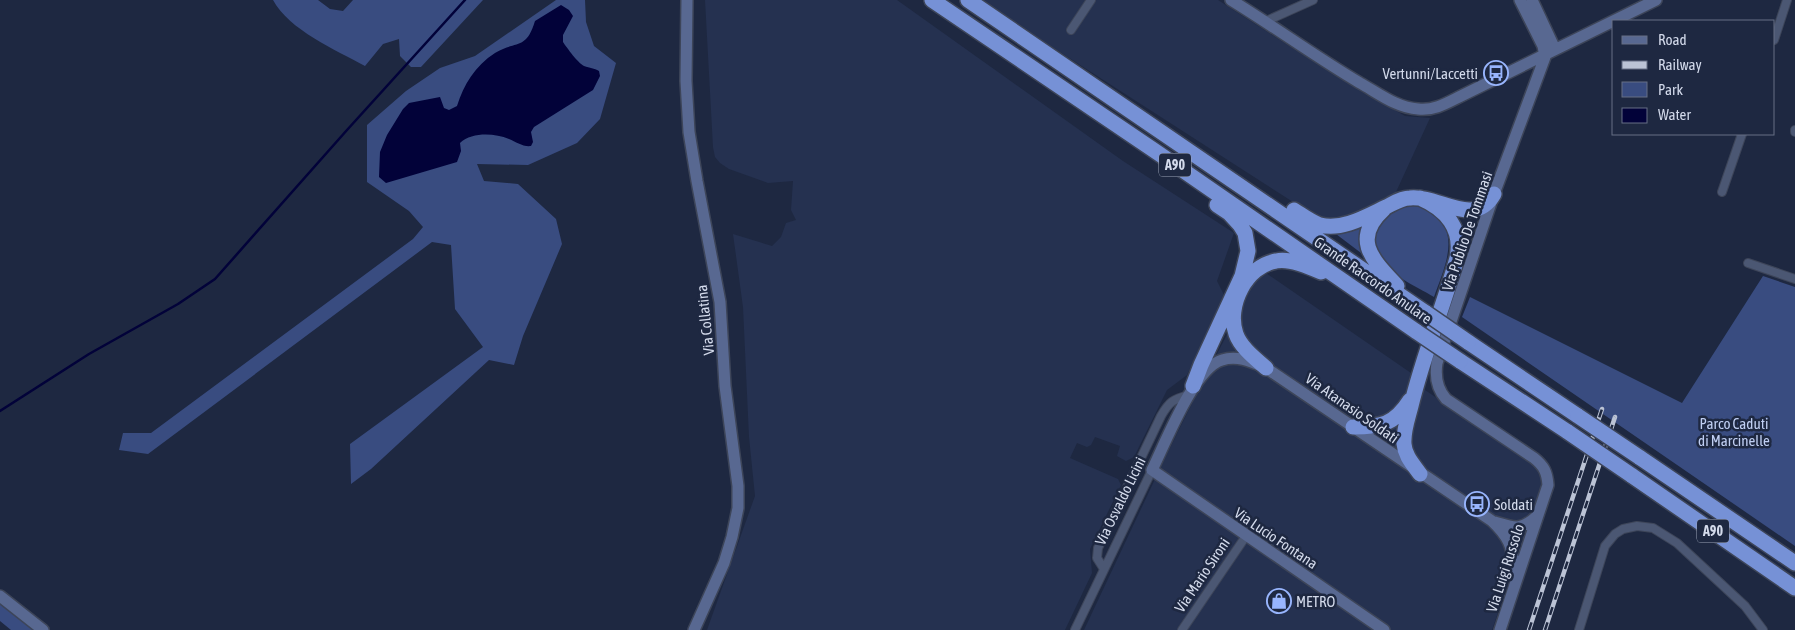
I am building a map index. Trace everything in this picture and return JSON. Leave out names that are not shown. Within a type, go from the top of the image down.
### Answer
[{"type":"highway","name":"Grande Raccordo Anulare","points":[[932,0],[1795,588]]},
{"type":"highway","name":"Grande Raccordo Anulare","points":[[968,0],[1795,563]]},
{"type":"highway","points":[[1158,153],[1209,199],[1235,219],[1245,233],[1247,242],[1248,251],[1242,276],[1191,390]]},
{"type":"highway","points":[[1216,169],[1321,225],[1334,226],[1347,223],[1408,198],[1420,198],[1470,210],[1485,205],[1494,194]]},
{"type":"highway","points":[[1420,198],[1438,207],[1450,218],[1457,232],[1459,244],[1452,278],[1414,392],[1405,429],[1404,446],[1409,459],[1420,474]]},
{"type":"highway","points":[[1387,206],[1370,229],[1368,239],[1369,252],[1376,263],[1421,310]]},
{"type":"highway","points":[[1266,368],[1242,345],[1238,338],[1233,318],[1235,304],[1247,279],[1260,268],[1273,261],[1287,260],[1334,278],[1364,295]]},
{"type":"highway","points":[[1353,427],[1374,426],[1390,422],[1403,410],[1414,392]]},
{"type":"street","name":"Via Collatina","points":[[687,0],[686,82],[689,132],[720,302],[725,386],[738,486],[738,508],[732,537],[724,563],[694,630]]},
{"type":"street","points":[[1071,30],[1091,0]]},
{"type":"street","points":[[1231,0],[1340,71],[1388,99],[1403,106],[1416,109],[1435,108],[1612,22]]},
{"type":"street","points":[[1264,22],[1313,0]]},
{"type":"street","points":[[1615,20],[1656,0]]},
{"type":"street","points":[[1775,37],[1787,0]]},
{"type":"street","points":[[1528,4],[1550,52]]},
{"type":"street","name":"Via Publio De Tommasi","points":[[1538,515],[1548,485],[1544,465],[1450,403],[1439,390],[1436,379],[1437,363],[1494,194],[1550,52]]},
{"type":"street","points":[[1722,192],[1742,135]]},
{"type":"street","points":[[1748,263],[1795,279]]},
{"type":"street","name":"Via Atanasio Soldati","points":[[1191,390],[1211,365],[1226,359],[1240,358],[1266,368],[1492,521],[1504,533],[1510,545],[1517,576]]},
{"type":"street","points":[[1104,569],[1097,558],[1098,548],[1157,424],[1168,404],[1191,390]]},
{"type":"street","name":"Via Osvaldo Licini","points":[[1075,630],[1191,390]]},
{"type":"street","name":"Via Lucio Fontana","points":[[1152,470],[1384,630]]},
{"type":"street","name":"Via Atanasio Soldati","points":[[1492,521],[1520,528],[1538,515]]},
{"type":"street","name":"Via Luigi Russolo","points":[[1500,630],[1538,515]]},
{"type":"street","points":[[1578,630],[1605,546],[1615,534],[1623,529],[1637,526],[1653,528],[1677,543],[1746,606],[1763,630]]},
{"type":"street","name":"Via Mario Sironi","points":[[1182,630],[1246,536]]},
{"type":"street","points":[[0,596],[43,630]]},
{"type":"shaded area","points":[[705,0],[897,0],[1123,161],[1234,233],[1217,281],[1225,297],[1187,375],[1167,390],[1134,457],[1126,461],[1117,456],[1120,446],[1095,437],[1091,445],[1087,447],[1077,443],[1070,458],[1118,479],[1121,485],[1090,549],[1092,573],[1065,630],[707,630],[755,496],[749,437],[743,307],[733,234],[772,246],[781,237],[786,223],[796,220],[791,210],[793,181],[768,183],[729,169],[715,157]]},
{"type":"shaded area","points":[[983,0],[1218,0],[1327,70],[1405,116],[1430,118],[1396,192],[1341,220],[1318,218],[1049,45]]},
{"type":"shaded area","points":[[1266,273],[1411,373],[1425,390],[1531,462],[1539,471],[1542,483],[1538,498],[1492,630],[1084,630],[1203,381],[1253,284]]},
{"type":"green space","points":[[273,0],[318,0],[330,9],[343,11],[353,0],[483,0],[421,67],[411,67],[400,56],[399,39],[383,44],[365,66],[301,30],[280,11]]},
{"type":"green space","points":[[556,0],[585,0],[586,22],[594,46],[616,63],[600,119],[577,143],[528,165],[477,164],[484,181],[518,184],[556,219],[562,244],[523,336],[514,365],[489,360],[371,469],[351,484],[350,444],[483,347],[455,309],[451,245],[432,242],[148,454],[119,450],[123,433],[151,433],[413,239],[423,227],[409,211],[367,182],[367,125],[406,91],[440,68],[475,56]]},
{"type":"green space","points":[[1408,205],[1423,208],[1433,213],[1443,225],[1447,234],[1448,245],[1445,266],[1434,297],[1393,273],[1378,256],[1375,246],[1377,227],[1383,218],[1387,214]]},
{"type":"green space","points":[[1365,224],[1365,256],[1336,234],[1353,231]]},
{"type":"green space","name":"Parco Caduti di Marcinelle","points":[[1763,276],[1795,287],[1795,546],[1462,317],[1470,297],[1682,403]]},
{"type":"green space","points":[[0,603],[34,630],[11,630],[0,621]]},
{"type":"water","points":[[561,5],[569,10],[573,16],[563,35],[563,42],[584,66],[599,71],[600,76],[593,90],[534,127],[531,132],[533,142],[531,146],[522,145],[497,136],[477,135],[460,143],[461,151],[457,162],[386,183],[379,177],[380,152],[387,135],[403,109],[409,103],[440,97],[444,108],[449,110],[457,106],[467,83],[488,58],[502,49],[524,41],[532,30],[535,21]]},
{"type":"waterway","points":[[0,411],[89,354],[178,304],[215,279],[465,0]]},
{"type":"railway","points":[[1529,630],[1602,409]]},
{"type":"railway","points":[[1545,630],[1615,417]]},
{"type":"place","name":"Vertunni/Laccetti","points":[[1496,73]]},
{"type":"place","name":"Soldati","points":[[1477,504]]},
{"type":"place","name":"METRO","points":[[1279,601]]}]
